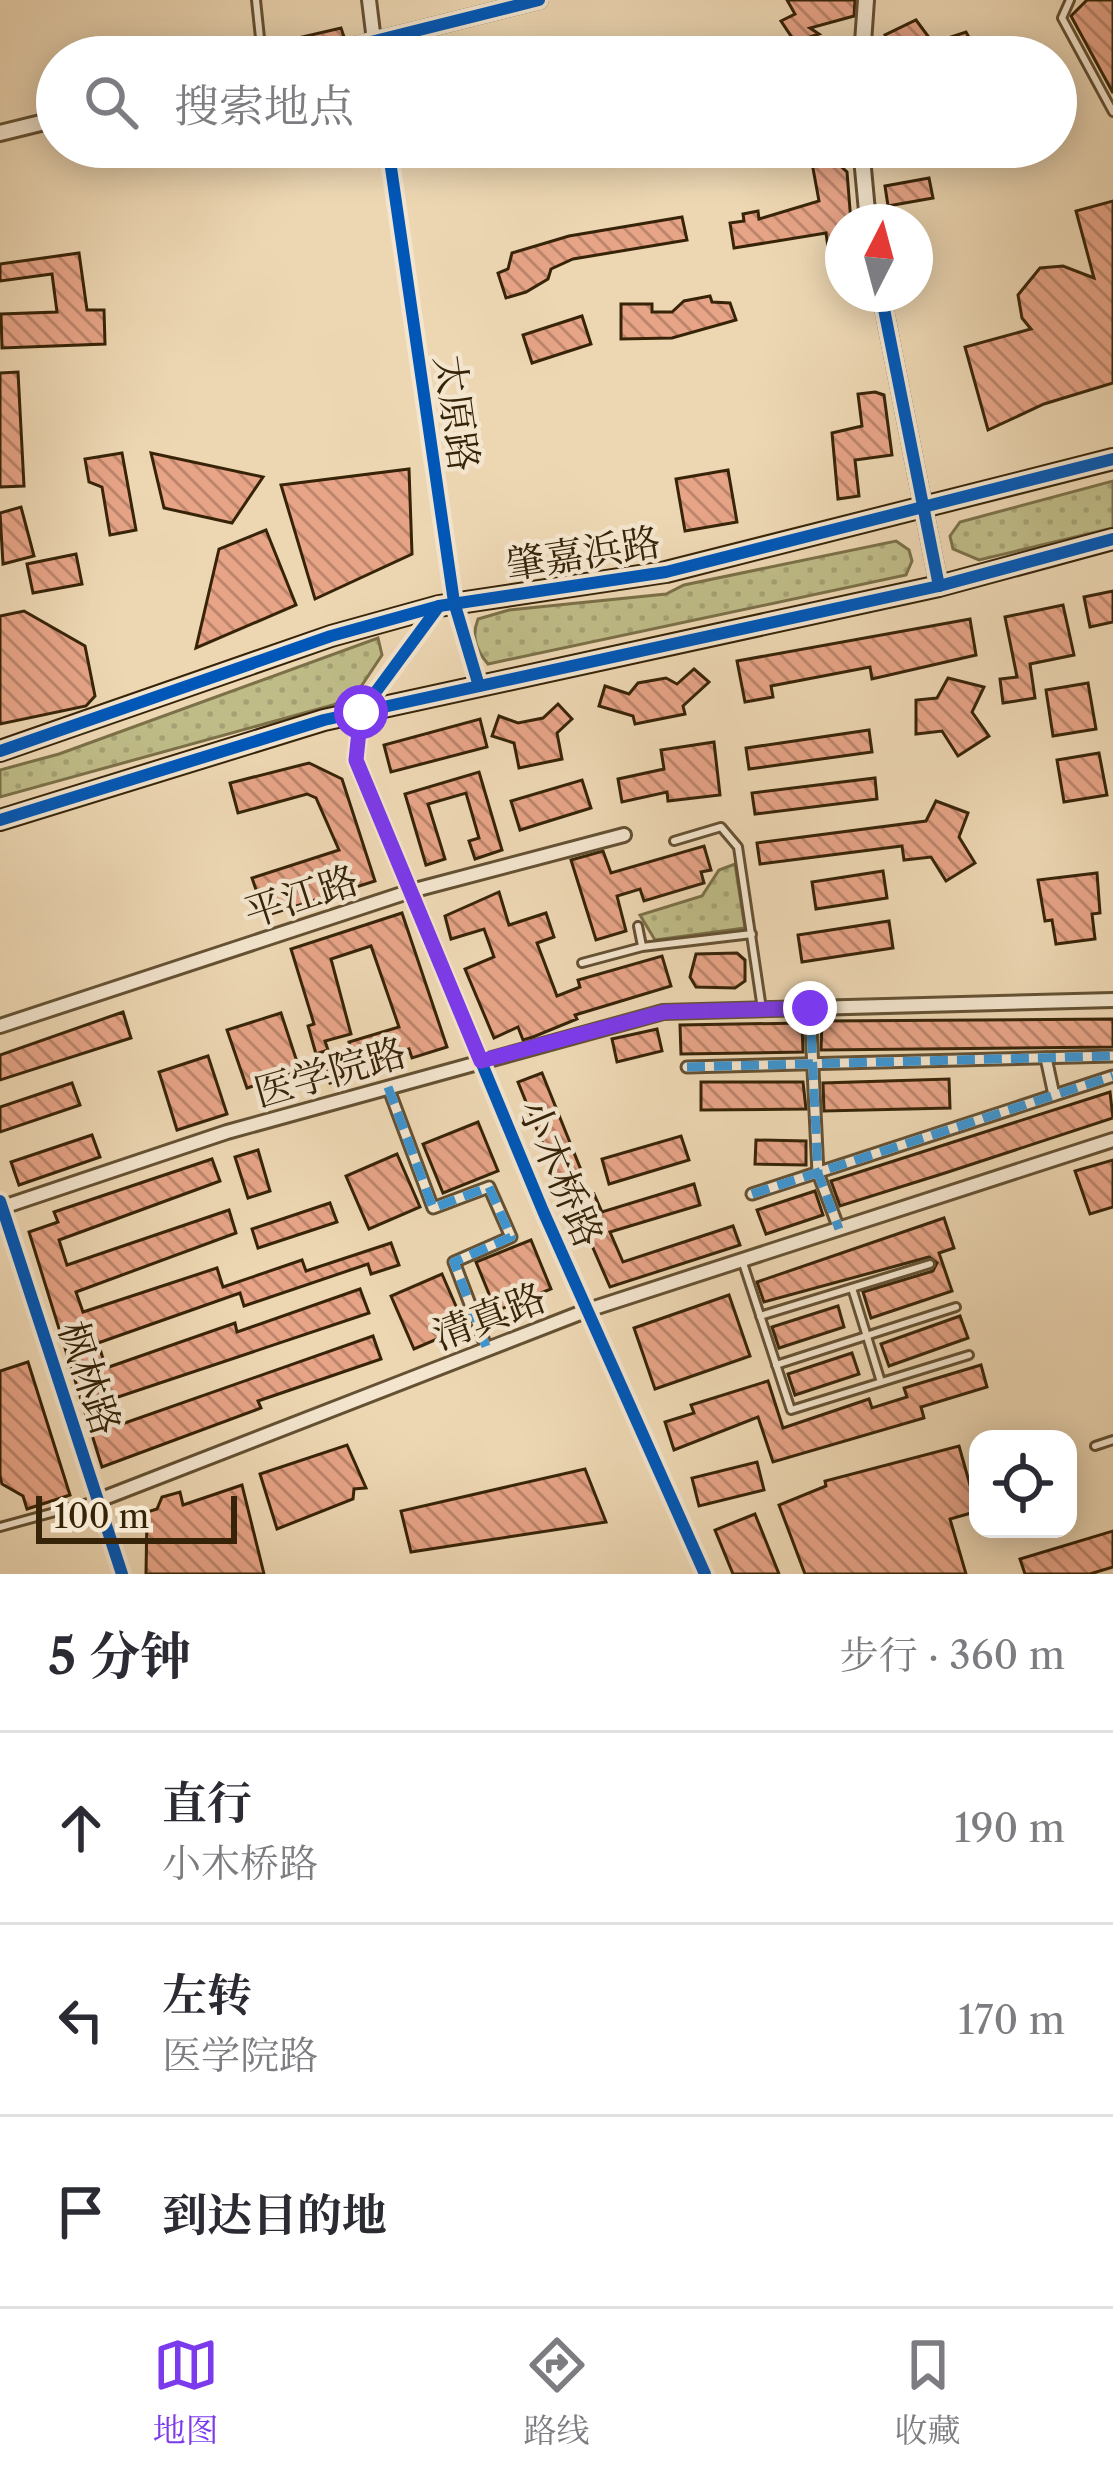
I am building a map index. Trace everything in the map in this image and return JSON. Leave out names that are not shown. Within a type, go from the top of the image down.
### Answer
[{"type":"main road","name":"肇嘉浜路","points":[[0,751],[331,636],[447,604],[666,572],[1113,459]]},
{"type":"main road","points":[[0,820],[361,712],[939,586],[1113,539]]},
{"type":"street","points":[[369,0],[373,36]]},
{"type":"street","points":[[419,36],[539,0]]},
{"type":"street","points":[[863,36],[866,0]]},
{"type":"street","points":[[0,133],[36,124]]},
{"type":"street","name":"太原路","points":[[391,168],[447,604],[479,686]]},
{"type":"street","points":[[863,168],[866,204]]},
{"type":"street","points":[[885,312],[939,586]]},
{"type":"street","points":[[361,712],[447,604]]},
{"type":"street","name":"小木桥路","points":[[361,712],[356,760],[481,1061],[705,1574]]},
{"type":"street","name":"平江路","points":[[0,1026],[411,891],[624,835]]},
{"type":"street","name":"医学院路","points":[[1,1206],[227,1132],[664,1012],[1113,1000]]},
{"type":"street","points":[[810,1008],[818,1173],[839,1229]]},
{"type":"street","points":[[687,1066],[1113,1057]]},
{"type":"street","points":[[1046,1058],[1054,1095]]},
{"type":"street","points":[[752,1194],[1113,1076]]},
{"type":"street","points":[[388,1087],[433,1208],[489,1187],[511,1238],[454,1262],[487,1348]]},
{"type":"street","name":"清真路","points":[[99,1500],[588,1310],[1113,1140]]},
{"type":"street","name":"枫林路","points":[[1,1206],[122,1574]]},
{"type":"lane","points":[[256,0],[260,36]]},
{"type":"lane","points":[[1070,0],[1062,18],[1072,36]]},
{"type":"lane","points":[[1077,46],[1113,112]]},
{"type":"lane","points":[[674,841],[722,827],[738,847],[762,1009]]},
{"type":"lane","points":[[638,926],[642,947]]},
{"type":"lane","points":[[582,963],[642,947],[752,934]]},
{"type":"lane","points":[[742,1261],[791,1410],[969,1354]]},
{"type":"lane","points":[[760,1316],[930,1264]]},
{"type":"lane","points":[[852,1288],[881,1382]]},
{"type":"lane","points":[[776,1365],[956,1307]]},
{"type":"lane","points":[[1095,1446],[1113,1440]]},
{"type":"lane","points":[[0,1527],[99,1500]]},
{"type":"shaded area","points":[[1113,481],[1113,528],[979,560],[953,549],[950,536],[960,522]]},
{"type":"shaded area","points":[[896,541],[909,550],[912,561],[906,575],[488,664],[476,643],[478,619],[509,610],[666,594],[684,585]]},
{"type":"shaded area","points":[[378,638],[382,655],[356,694],[333,705],[0,797],[0,770],[59,754]]},
{"type":"shaded area","points":[[735,864],[745,928],[655,940],[640,915],[702,896],[719,870]]},
{"type":"building","points":[[787,0],[855,0],[854,16],[810,28],[819,34],[813,36],[791,36],[781,21],[795,14]]},
{"type":"building","points":[[1087,0],[1113,0],[1113,93],[1071,16]]},
{"type":"building","points":[[916,20],[928,36],[886,36]]},
{"type":"building","points":[[341,28],[344,36],[307,36]]},
{"type":"building","points":[[813,168],[847,172],[850,204],[825,204],[825,233],[734,248],[730,223],[744,221],[743,214],[758,211],[759,219],[819,201]]},
{"type":"building","points":[[929,178],[933,198],[888,204],[885,186]]},
{"type":"building","points":[[1113,201],[1113,383],[1044,404],[988,430],[965,347],[1031,329],[1022,318],[1018,295],[1040,268],[1063,266],[1094,278],[1076,211]]},
{"type":"building","points":[[682,217],[687,240],[573,259],[551,269],[548,279],[526,292],[506,298],[498,273],[508,269],[512,253],[569,236]]},
{"type":"building","points":[[79,253],[87,310],[104,310],[105,344],[2,348],[1,314],[57,312],[52,274],[0,281],[0,264]]},
{"type":"building","points":[[710,296],[712,302],[730,303],[736,320],[672,338],[621,339],[621,304],[652,304],[652,312],[672,312],[684,301]]},
{"type":"building","points":[[582,316],[591,344],[532,363],[523,335]]},
{"type":"building","points":[[18,372],[24,486],[0,487],[0,373]]},
{"type":"building","points":[[858,394],[884,395],[892,455],[855,460],[859,496],[838,499],[832,433],[862,426]]},
{"type":"building","points":[[122,453],[136,530],[110,535],[102,487],[89,482],[85,459]]},
{"type":"building","points":[[151,453],[263,477],[232,523],[164,508]]},
{"type":"building","points":[[409,469],[412,554],[315,599],[281,485]]},
{"type":"building","points":[[728,470],[737,522],[685,531],[676,479]]},
{"type":"building","points":[[21,507],[34,556],[3,564],[0,513]]},
{"type":"building","points":[[266,530],[296,605],[196,648],[219,549]]},
{"type":"building","points":[[76,554],[82,584],[33,593],[27,564]]},
{"type":"building","points":[[1113,591],[1113,622],[1090,627],[1084,597]]},
{"type":"building","points":[[1063,605],[1074,655],[1030,664],[1035,698],[1003,703],[1000,679],[1017,677],[1005,617]]},
{"type":"building","points":[[24,611],[85,646],[95,696],[86,706],[0,724],[0,616]]},
{"type":"building","points":[[970,619],[976,655],[872,679],[870,667],[771,686],[773,697],[745,702],[737,661]]},
{"type":"building","points":[[694,669],[709,682],[683,706],[685,714],[635,724],[633,716],[599,706],[605,686],[629,694],[638,683],[666,678],[677,684]]},
{"type":"building","points":[[948,678],[984,687],[972,712],[989,736],[958,756],[942,731],[916,734],[916,700],[937,698]]},
{"type":"building","points":[[1088,683],[1096,729],[1053,736],[1046,690]]},
{"type":"building","points":[[558,704],[572,719],[557,733],[562,759],[519,768],[514,743],[492,736],[499,716],[518,723],[543,718]]},
{"type":"building","points":[[480,719],[487,747],[391,772],[384,745]]},
{"type":"building","points":[[869,730],[872,752],[749,769],[746,748]]},
{"type":"building","points":[[714,742],[720,795],[668,801],[667,792],[622,802],[618,779],[664,769],[661,750]]},
{"type":"building","points":[[1099,753],[1107,795],[1064,802],[1057,760]]},
{"type":"building","points":[[309,763],[342,779],[375,881],[265,916],[252,878],[339,850],[316,798],[307,794],[238,813],[230,783]]},
{"type":"building","points":[[479,772],[502,850],[475,859],[469,841],[479,838],[466,793],[428,804],[445,859],[426,865],[405,794]]},
{"type":"building","points":[[875,778],[877,799],[755,814],[752,793]]},
{"type":"building","points":[[582,780],[591,808],[520,830],[511,801]]},
{"type":"building","points":[[936,801],[968,813],[959,837],[975,863],[946,881],[931,857],[904,860],[902,846],[760,864],[757,843],[926,821]]},
{"type":"building","points":[[704,846],[711,870],[701,872],[704,883],[644,901],[640,889],[617,896],[626,931],[596,940],[571,860],[603,851],[611,873]]},
{"type":"building","points":[[883,871],[887,898],[816,909],[812,882]]},
{"type":"building","points":[[1097,873],[1100,913],[1092,914],[1095,939],[1056,944],[1052,920],[1045,921],[1038,880]]},
{"type":"building","points":[[499,892],[509,925],[546,913],[554,937],[537,943],[557,996],[580,987],[578,980],[662,956],[671,986],[575,1015],[577,1019],[523,1040],[518,1027],[494,1038],[465,969],[494,957],[484,929],[451,939],[445,916]]},
{"type":"building","points":[[402,913],[447,1047],[412,1058],[409,1049],[359,1065],[361,1073],[330,1083],[324,1064],[353,1055],[349,1042],[399,1027],[371,946],[331,959],[351,1034],[325,1041],[328,1050],[316,1054],[308,1026],[314,1024],[291,949]]},
{"type":"building","points":[[889,921],[893,948],[802,962],[798,935]]},
{"type":"building","points":[[737,953],[745,960],[745,981],[735,988],[696,987],[690,977],[696,954]]},
{"type":"building","points":[[123,1012],[131,1038],[0,1080],[0,1055]]},
{"type":"building","points":[[281,1013],[300,1071],[247,1088],[227,1030]]},
{"type":"building","points":[[1113,1019],[1113,1047],[821,1050],[822,1021]]},
{"type":"building","points":[[802,1023],[803,1052],[681,1054],[680,1025]]},
{"type":"building","points":[[657,1029],[662,1051],[617,1062],[612,1039]]},
{"type":"building","points":[[208,1056],[227,1114],[177,1130],[159,1072]]},
{"type":"building","points":[[542,1073],[583,1175],[559,1184],[518,1082]]},
{"type":"building","points":[[949,1079],[950,1108],[824,1111],[823,1083]]},
{"type":"building","points":[[701,1082],[803,1082],[806,1109],[701,1110]]},
{"type":"building","points":[[72,1083],[80,1105],[0,1132],[0,1107]]},
{"type":"building","points":[[1110,1092],[1113,1118],[840,1206],[831,1181]]},
{"type":"building","points":[[478,1122],[498,1171],[443,1193],[423,1144]]},
{"type":"building","points":[[92,1135],[100,1157],[19,1185],[11,1162]]},
{"type":"building","points":[[681,1136],[689,1160],[609,1184],[602,1159]]},
{"type":"building","points":[[756,1140],[806,1141],[806,1165],[755,1164]]},
{"type":"building","points":[[258,1150],[270,1191],[248,1198],[235,1157]]},
{"type":"building","points":[[397,1154],[420,1207],[369,1229],[346,1176]]},
{"type":"building","points":[[212,1159],[220,1181],[59,1240],[67,1265],[229,1210],[236,1233],[76,1292],[83,1312],[217,1268],[223,1287],[302,1260],[306,1271],[391,1243],[399,1265],[371,1274],[368,1264],[244,1306],[240,1293],[98,1343],[106,1368],[235,1323],[237,1332],[360,1289],[369,1313],[115,1398],[122,1424],[373,1336],[381,1359],[258,1401],[261,1408],[102,1467],[29,1232],[58,1222],[54,1212]]},
{"type":"building","points":[[1113,1160],[1113,1207],[1090,1214],[1075,1171]]},
{"type":"building","points":[[694,1184],[700,1205],[610,1232],[623,1262],[733,1226],[740,1245],[610,1287],[573,1202],[594,1194],[602,1212]]},
{"type":"building","points":[[815,1191],[823,1215],[766,1234],[757,1210]]},
{"type":"building","points":[[330,1203],[337,1222],[258,1248],[252,1229]]},
{"type":"building","points":[[944,1218],[954,1248],[939,1253],[952,1291],[871,1318],[863,1292],[933,1271],[937,1263],[929,1257],[764,1302],[757,1282]]},
{"type":"building","points":[[531,1240],[551,1289],[496,1311],[476,1262]]},
{"type":"building","points":[[442,1274],[465,1327],[414,1349],[391,1296]]},
{"type":"building","points":[[729,1295],[750,1356],[655,1389],[634,1328]]},
{"type":"building","points":[[838,1306],[844,1327],[779,1348],[772,1327]]},
{"type":"building","points":[[960,1316],[968,1338],[889,1366],[881,1344]]},
{"type":"building","points":[[852,1353],[859,1374],[795,1395],[788,1374]]},
{"type":"building","points":[[28,1362],[70,1495],[27,1509],[23,1496],[2,1484],[0,1476],[0,1371]]},
{"type":"building","points":[[981,1365],[987,1387],[921,1407],[924,1418],[773,1462],[758,1417],[674,1450],[665,1422],[694,1413],[691,1405],[768,1381],[783,1428],[869,1399],[872,1408],[907,1397],[904,1388]]},
{"type":"building","points":[[347,1445],[366,1488],[354,1489],[353,1499],[277,1529],[260,1474]]},
{"type":"building","points":[[959,1446],[969,1481],[969,1514],[950,1519],[966,1574],[805,1574],[779,1505],[826,1486],[825,1481]]},
{"type":"building","points":[[757,1462],[764,1490],[699,1506],[692,1478]]},
{"type":"building","points":[[585,1469],[606,1522],[411,1552],[401,1511]]},
{"type":"building","points":[[242,1485],[264,1574],[146,1574],[147,1512],[157,1509],[162,1497],[180,1492],[183,1505]]},
{"type":"building","points":[[755,1514],[779,1574],[733,1574],[715,1530]]},
{"type":"building","points":[[1113,1531],[1113,1567],[1090,1574],[1025,1574],[1020,1559]]},
{"type":"marked path","points":[[810,1008],[818,1173],[839,1229]]},
{"type":"marked path","points":[[687,1067],[1113,1056]]},
{"type":"marked path","points":[[752,1194],[1113,1076]]},
{"type":"marked path","points":[[388,1087],[433,1208],[489,1187],[511,1237],[454,1262],[487,1349]]},
{"type":"cycle path","points":[[395,36],[539,0]]},
{"type":"cycle path","points":[[391,168],[454,602],[479,686]]},
{"type":"cycle path","points":[[885,312],[939,586]]},
{"type":"cycle path","points":[[0,751],[331,636],[439,606],[666,572],[1113,459]]},
{"type":"cycle path","points":[[0,820],[324,720],[939,586],[1113,539]]},
{"type":"cycle path","points":[[439,606],[361,712],[356,760],[543,1211],[705,1574]]},
{"type":"cycle path","points":[[0,1201],[122,1574]]},
{"type":"route","points":[[361,712],[356,760],[481,1061],[604,1024],[664,1012],[810,1008]]}]
